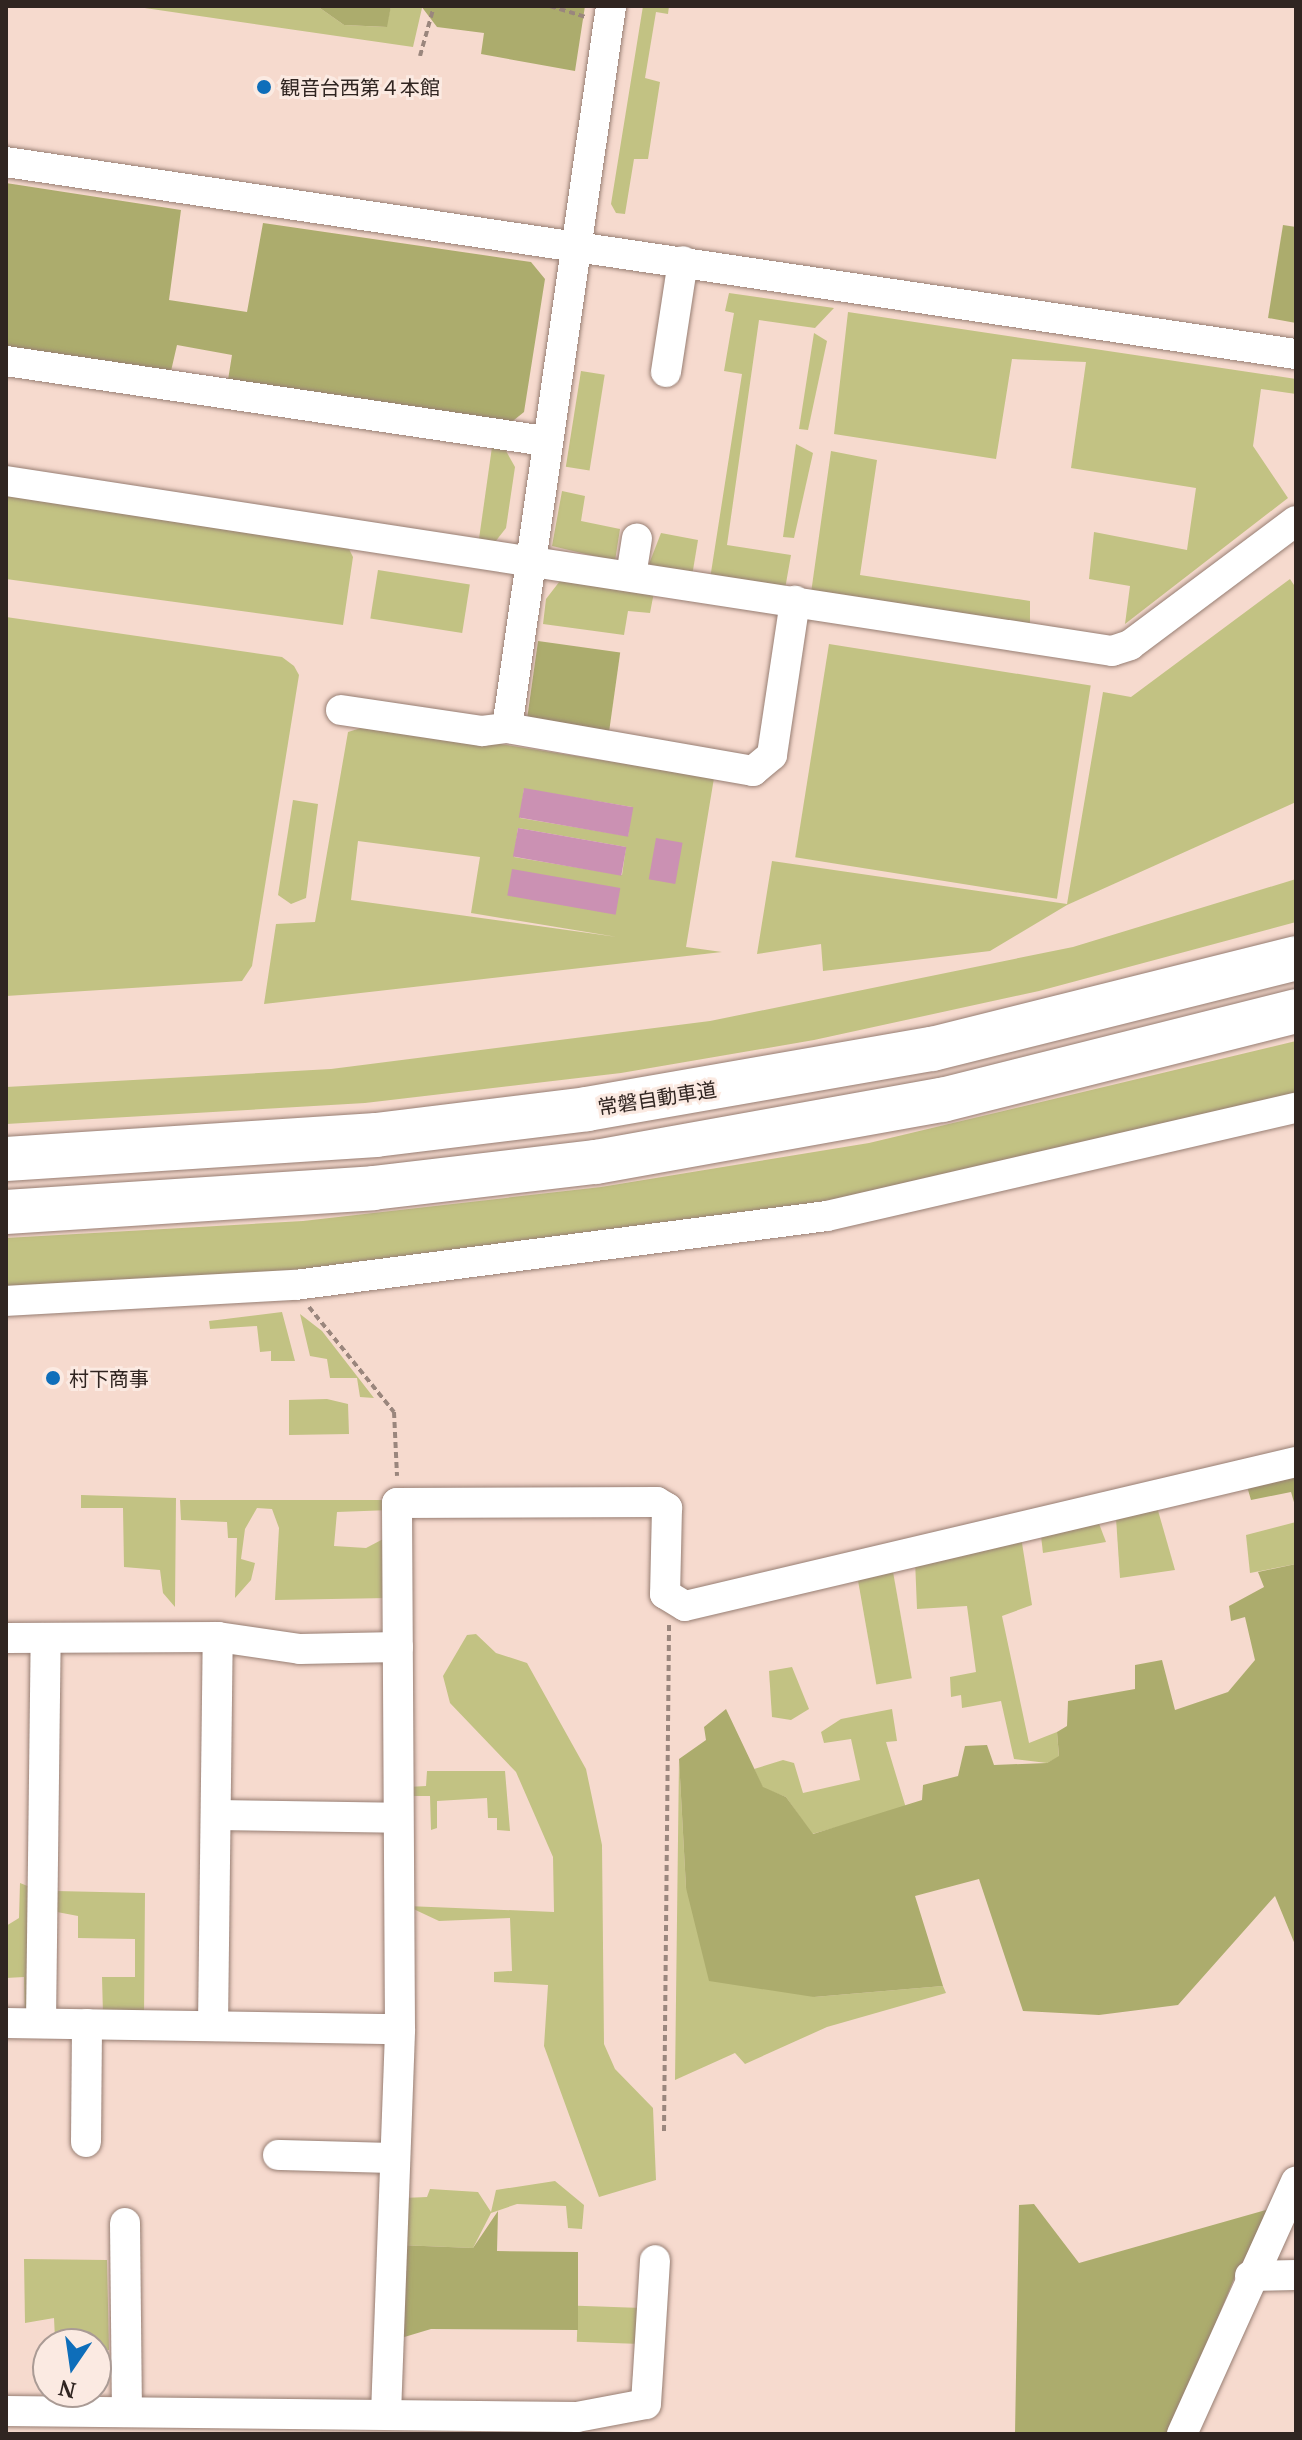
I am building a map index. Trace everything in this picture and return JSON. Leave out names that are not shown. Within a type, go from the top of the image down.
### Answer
[{"type":"highway","name":"常磐自動車道","points":[[6,1159],[376,1135],[587,1109],[932,1049],[1296,958]]},
{"type":"highway","points":[[6,1212],[373,1188],[596,1162],[942,1100],[1296,1011]]},
{"type":"street","points":[[507,728],[526,560],[575,245],[601,12]]},
{"type":"street","points":[[6,162],[1296,354]]},
{"type":"street","points":[[666,372],[683,261]]},
{"type":"street","points":[[6,361],[545,441]]},
{"type":"street","points":[[6,481],[1112,651],[1130,645],[1296,521]]},
{"type":"street","points":[[631,576],[637,538]]},
{"type":"street","points":[[341,710],[482,731],[507,728],[753,771],[772,755],[795,601]]},
{"type":"street","points":[[6,1301],[295,1285],[827,1216],[1296,1108]]},
{"type":"street","points":[[395,2424],[395,2158],[400,2029],[397,1503],[657,1502],[667,1508],[669,1603],[685,1606],[1296,1462]]},
{"type":"street","points":[[6,1638],[218,1637],[300,1649],[398,1647]]},
{"type":"street","points":[[213,2026],[218,1637]]},
{"type":"street","points":[[41,2023],[46,1638]]},
{"type":"street","points":[[216,1815],[398,1818]]},
{"type":"street","points":[[6,2023],[400,2029]]},
{"type":"street","points":[[86,2142],[87,2024]]},
{"type":"street","points":[[278,2155],[395,2158]]},
{"type":"street","points":[[1182,2434],[1250,2276],[1296,2182]]},
{"type":"street","points":[[125,2223],[127,2412]]},
{"type":"street","points":[[6,2411],[127,2412],[283,2423],[395,2424],[577,2417],[646,2404],[655,2260]]},
{"type":"street","points":[[1250,2276],[1296,2275]]},
{"type":"path","points":[[420,56],[434,6]]},
{"type":"path","points":[[550,6],[601,12]]},
{"type":"path","points":[[295,1285],[394,1412],[397,1503]]},
{"type":"path","points":[[664,2131],[669,1603]]},
{"type":"green space","points":[[131,6],[317,6],[344,25],[386,27],[391,6],[422,8],[413,47]]},
{"type":"green space","points":[[643,6],[669,6],[668,14],[656,12],[645,78],[660,82],[648,159],[634,159],[625,214],[616,213],[611,204]]},
{"type":"green space","points":[[729,293],[834,308],[815,328],[759,320],[727,545],[791,555],[785,589],[710,579],[742,374],[724,371],[734,313],[725,311]]},
{"type":"green space","points":[[848,312],[1296,379],[1296,394],[1261,389],[1253,446],[1288,498],[1125,624],[1130,586],[1089,579],[1094,532],[1187,550],[1196,488],[1071,468],[1086,362],[1012,359],[996,459],[834,434]]},
{"type":"green space","points":[[814,333],[827,341],[808,430],[799,429]]},
{"type":"green space","points":[[581,371],[605,375],[590,471],[566,467]]},
{"type":"green space","points":[[796,444],[813,453],[794,538],[783,537]]},
{"type":"green space","points":[[492,447],[505,449],[515,467],[506,528],[495,542],[479,539]]},
{"type":"green space","points":[[831,451],[877,460],[860,575],[1030,601],[1030,626],[811,593]]},
{"type":"green space","points":[[562,491],[585,496],[581,521],[620,529],[615,561],[552,546]]},
{"type":"green space","points":[[6,495],[348,547],[353,557],[343,625],[6,579]]},
{"type":"green space","points":[[661,533],[698,540],[692,576],[649,564]]},
{"type":"green space","points":[[378,570],[470,585],[462,633],[370,618]]},
{"type":"green space","points":[[563,577],[654,592],[650,613],[628,611],[624,635],[543,624],[546,599]]},
{"type":"green space","points":[[1290,579],[1296,588],[1296,802],[1067,905],[990,951],[823,971],[821,944],[757,954],[772,861],[1067,904],[1103,692],[1131,697]]},
{"type":"green space","points":[[6,617],[282,657],[294,666],[299,675],[252,966],[242,981],[6,996]]},
{"type":"green space","points":[[829,644],[1091,685],[1057,899],[795,857]]},
{"type":"green space","points":[[374,724],[714,778],[686,947],[722,952],[264,1004],[276,924],[315,922],[348,732]],"holes":[[[524,789],[632,807],[628,836],[520,818]],[[518,828],[626,847],[622,875],[514,857]],[[358,841],[480,857],[471,913],[617,937],[351,900]]]},
{"type":"green space","points":[[293,800],[318,804],[306,898],[291,904],[278,895]]},
{"type":"green space","points":[[1296,879],[1296,922],[1039,991],[814,1040],[621,1073],[365,1103],[6,1124],[6,1087],[331,1069],[710,1021],[1073,947]]},
{"type":"green space","points":[[1296,1041],[1296,1093],[878,1192],[594,1240],[238,1279],[6,1288],[6,1238],[303,1221],[601,1187],[869,1143]]},
{"type":"green space","points":[[282,1312],[295,1361],[271,1361],[271,1351],[260,1352],[257,1326],[210,1329],[209,1321]]},
{"type":"green space","points":[[300,1314],[322,1331],[374,1398],[360,1397],[357,1378],[330,1378],[327,1359],[310,1356]]},
{"type":"green space","points":[[327,1399],[348,1404],[349,1434],[289,1435],[289,1400]]},
{"type":"green space","points":[[81,1495],[176,1498],[175,1607],[163,1593],[160,1570],[124,1567],[123,1508],[81,1508]]},
{"type":"green space","points":[[180,1500],[391,1500],[391,1510],[337,1512],[334,1546],[366,1548],[389,1536],[388,1598],[275,1600],[279,1528],[272,1509],[257,1508],[245,1529],[241,1559],[255,1563],[251,1580],[235,1598],[237,1538],[228,1538],[227,1522],[181,1520]]},
{"type":"green space","points":[[1157,1507],[1175,1570],[1120,1578],[1116,1518]]},
{"type":"green space","points":[[1098,1521],[1106,1542],[1043,1553],[1041,1536]]},
{"type":"green space","points":[[1296,1522],[1296,1564],[1250,1573],[1246,1535]]},
{"type":"green space","points":[[1021,1537],[1032,1605],[1002,1616],[1029,1743],[1057,1732],[1059,1757],[1047,1763],[1014,1759],[1001,1701],[962,1708],[961,1695],[951,1697],[950,1677],[976,1672],[967,1606],[917,1609],[915,1560]]},
{"type":"green space","points":[[892,1566],[912,1678],[876,1685],[857,1572]]},
{"type":"green space","points":[[476,1634],[496,1653],[527,1663],[586,1769],[602,1845],[604,2044],[615,2069],[653,2108],[656,2180],[599,2197],[544,2046],[548,1985],[494,1982],[494,1972],[512,1971],[510,1918],[439,1921],[407,1906],[554,1912],[553,1857],[516,1772],[450,1703],[443,1676],[467,1635]]},
{"type":"green space","points":[[792,1667],[809,1709],[791,1720],[772,1717],[769,1671]]},
{"type":"green space","points":[[892,1709],[897,1741],[886,1742],[906,1808],[812,1834],[786,1797],[763,1788],[754,1769],[783,1760],[794,1763],[803,1793],[860,1780],[851,1739],[824,1743],[821,1732],[841,1719]]},
{"type":"green space","points":[[679,1759],[686,1888],[814,1997],[943,1986],[946,1993],[827,2027],[745,2064],[735,2053],[675,2080]]},
{"type":"green space","points":[[427,1771],[505,1771],[510,1831],[497,1830],[497,1818],[488,1818],[487,1798],[437,1801],[437,1828],[431,1830],[430,1796],[409,1796],[408,1787],[426,1786]]},
{"type":"green space","points":[[20,1883],[30,1887],[31,2014],[25,2015],[24,1977],[6,1978],[6,1926],[19,1918]]},
{"type":"green space","points":[[56,1891],[145,1893],[144,2017],[103,2015],[102,1977],[135,1977],[135,1939],[78,1938],[78,1916],[57,1912]]},
{"type":"green space","points":[[555,2181],[584,2205],[582,2229],[568,2228],[566,2206],[517,2204],[491,2213],[473,2248],[399,2245],[403,2198],[427,2197],[430,2189],[478,2192],[491,2212],[496,2190]]},
{"type":"green space","points":[[24,2259],[107,2260],[109,2328],[54,2328],[54,2318],[25,2323]]},
{"type":"green space","points":[[578,2306],[642,2308],[641,2344],[577,2342]]},
{"type":"shaded area","points":[[317,6],[391,6],[387,27],[344,25]]},
{"type":"shaded area","points":[[421,6],[585,6],[575,71],[481,54],[484,33],[437,27]]},
{"type":"shaded area","points":[[6,183],[181,210],[169,300],[247,312],[263,223],[531,262],[545,279],[524,412],[509,424],[228,380],[232,355],[177,345],[171,371],[6,346]]},
{"type":"shaded area","points":[[1283,225],[1296,227],[1296,323],[1268,318]]},
{"type":"shaded area","points":[[538,641],[620,653],[608,738],[526,726]]},
{"type":"shaded area","points":[[524,788],[633,807],[628,837],[519,818]]},
{"type":"shaded area","points":[[518,828],[626,847],[621,876],[513,857]]},
{"type":"shaded area","points":[[656,838],[683,843],[675,884],[649,879]]},
{"type":"shaded area","points":[[512,869],[620,888],[616,915],[507,896]]},
{"type":"shaded area","points":[[1296,1471],[1296,1509],[1291,1492],[1251,1500],[1246,1483]]},
{"type":"shaded area","points":[[1296,1564],[1296,1947],[1275,1896],[1178,2005],[1099,2015],[1023,2011],[979,1879],[915,1896],[943,1986],[814,1997],[709,1981],[686,1888],[679,1759],[706,1740],[704,1727],[726,1709],[763,1787],[786,1797],[813,1834],[922,1800],[923,1785],[958,1776],[965,1746],[987,1745],[994,1765],[1047,1763],[1059,1756],[1057,1732],[1067,1726],[1068,1701],[1135,1689],[1135,1665],[1162,1660],[1175,1710],[1228,1692],[1255,1660],[1245,1617],[1231,1621],[1229,1606],[1264,1587],[1258,1572]]},
{"type":"shaded area","points":[[1034,2204],[1079,2263],[1273,2208],[1236,2274],[1170,2434],[1015,2434],[1019,2205]]},
{"type":"shaded area","points":[[498,2211],[497,2251],[578,2252],[578,2330],[431,2329],[401,2338],[399,2245],[473,2248]]},
{"type":"place","name":"観音台西第４本館","points":[[264,87]]},
{"type":"place","name":"村下商事","points":[[53,1378]]}]
